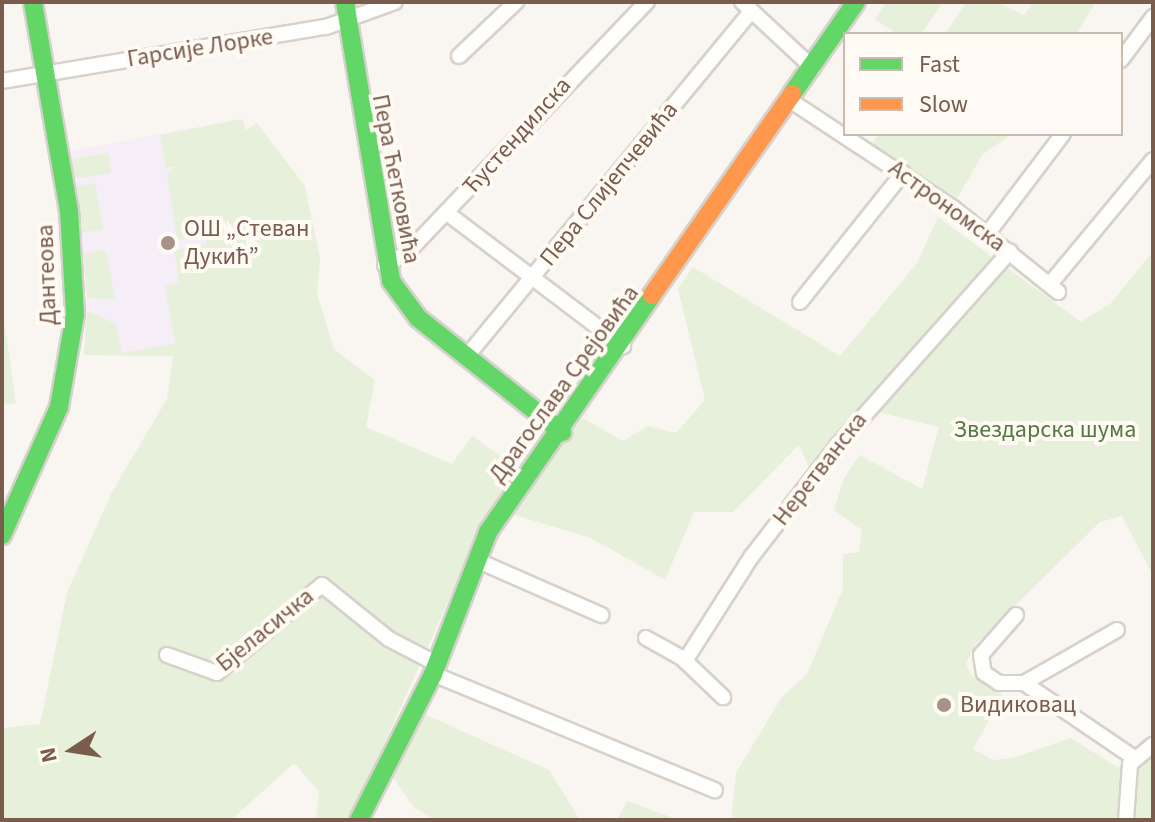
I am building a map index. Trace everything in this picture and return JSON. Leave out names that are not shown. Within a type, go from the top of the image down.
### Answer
[{"type":"street","name":"Дантеова","points":[[2,535],[59,407],[74,335],[75,266],[33,2]]},
{"type":"street","name":"Пера Ћетковића","points":[[345,2],[345,22],[385,265],[412,312],[562,432]]},
{"type":"street","name":"Гарсије Лорке","points":[[2,81],[345,22],[395,2]]},
{"type":"street","points":[[459,56],[516,2]]},
{"type":"street","name":"Ћустендилска","points":[[385,265],[406,254],[447,213],[647,2]]},
{"type":"street","name":"Драгослава Срејовића","points":[[359,820],[435,669],[476,560],[503,509],[624,346],[856,2]]},
{"type":"street","points":[[746,6],[813,68]]},
{"type":"street","name":"Пера Слијепчевића","points":[[467,356],[746,6]]},
{"type":"street","points":[[1123,57],[1153,17]]},
{"type":"street","name":"Астрономска","points":[[791,101],[843,134]]},
{"type":"street","name":"Астрономска","points":[[845,136],[988,233],[1054,288],[1153,160]]},
{"type":"street","points":[[988,233],[1061,136]]},
{"type":"street","points":[[800,302],[903,173]]},
{"type":"street","points":[[447,213],[624,346]]},
{"type":"street","name":"Неретванска","points":[[685,661],[752,556],[857,421],[1010,251]]},
{"type":"street","points":[[476,560],[601,615]]},
{"type":"street","name":"Бјеласичка","points":[[167,655],[217,673],[322,585],[389,639],[435,669]]},
{"type":"street","points":[[1016,615],[980,661],[995,681],[1024,683],[1133,757]]},
{"type":"street","points":[[1024,683],[1117,630]]},
{"type":"street","points":[[646,638],[685,661],[723,697]]},
{"type":"street","points":[[435,669],[715,790]]},
{"type":"street","points":[[1133,757],[1153,745]]},
{"type":"street","points":[[1126,820],[1133,757]]},
{"type":"shaded area","name":"ОШ „Стеван Дукић”","points":[[242,119],[246,130],[173,356],[84,355],[87,290],[70,151]]},
{"type":"green space","points":[[886,2],[943,2],[922,32],[894,32],[875,19]]},
{"type":"green space","points":[[966,2],[996,2],[1024,15],[1033,2],[1096,2],[1077,32],[946,32]]},
{"type":"green space","points":[[242,119],[246,130],[257,123],[305,186],[320,259],[317,294],[334,349],[375,380],[366,427],[452,464],[472,436],[519,469],[483,524],[350,820],[316,820],[319,792],[294,763],[231,820],[2,820],[4,728],[40,724],[67,593],[112,492],[167,399],[173,356],[84,355],[87,311],[116,324],[122,353],[175,344],[165,286],[179,283],[174,250],[206,244],[207,234],[177,239],[167,175],[175,167],[166,167],[160,135]]},
{"type":"green space","points":[[878,136],[1009,136],[983,154],[952,207],[871,146]]},
{"type":"green space","points":[[108,153],[111,173],[74,179],[70,159]]},
{"type":"green space","points":[[95,183],[103,229],[82,233],[74,187]]},
{"type":"green space","name":"Звездарска шума","points":[[938,217],[1081,322],[1111,303],[1153,251],[1153,575],[1122,516],[1100,522],[975,645],[966,663],[971,675],[1003,694],[973,749],[993,760],[1012,758],[1071,738],[1117,767],[1153,753],[1153,820],[731,820],[736,773],[782,697],[807,674],[843,589],[843,554],[859,552],[862,530],[834,510],[844,478],[860,455],[922,489],[939,427],[870,410],[813,477],[799,445],[733,512],[694,512],[665,580],[591,538],[508,513],[582,418],[623,441],[648,426],[676,433],[705,400],[678,289],[693,267],[840,356],[917,263]]},
{"type":"green space","points":[[106,250],[115,299],[87,298],[83,254]]},
{"type":"green space","points":[[2,305],[16,403],[2,405]]},
{"type":"green space","points":[[424,714],[549,770],[580,820],[436,820],[414,808],[391,774]]},
{"type":"green space","points":[[627,801],[679,820],[617,820]]},
{"type":"traffic: fast","points":[[2,535],[59,407],[75,314],[69,211],[33,2]]},
{"type":"traffic: fast","points":[[345,2],[391,281],[418,318],[562,432]]},
{"type":"traffic: fast","points":[[792,94],[856,2]]},
{"type":"traffic: fast","points":[[359,820],[433,674],[488,532],[652,295]]},
{"type":"traffic: slow","points":[[652,295],[792,94]]},
{"type":"place","name":"ОШ „Стеван Дукић”","points":[[168,243]]},
{"type":"place","name":"Видиковац","points":[[944,705]]}]
